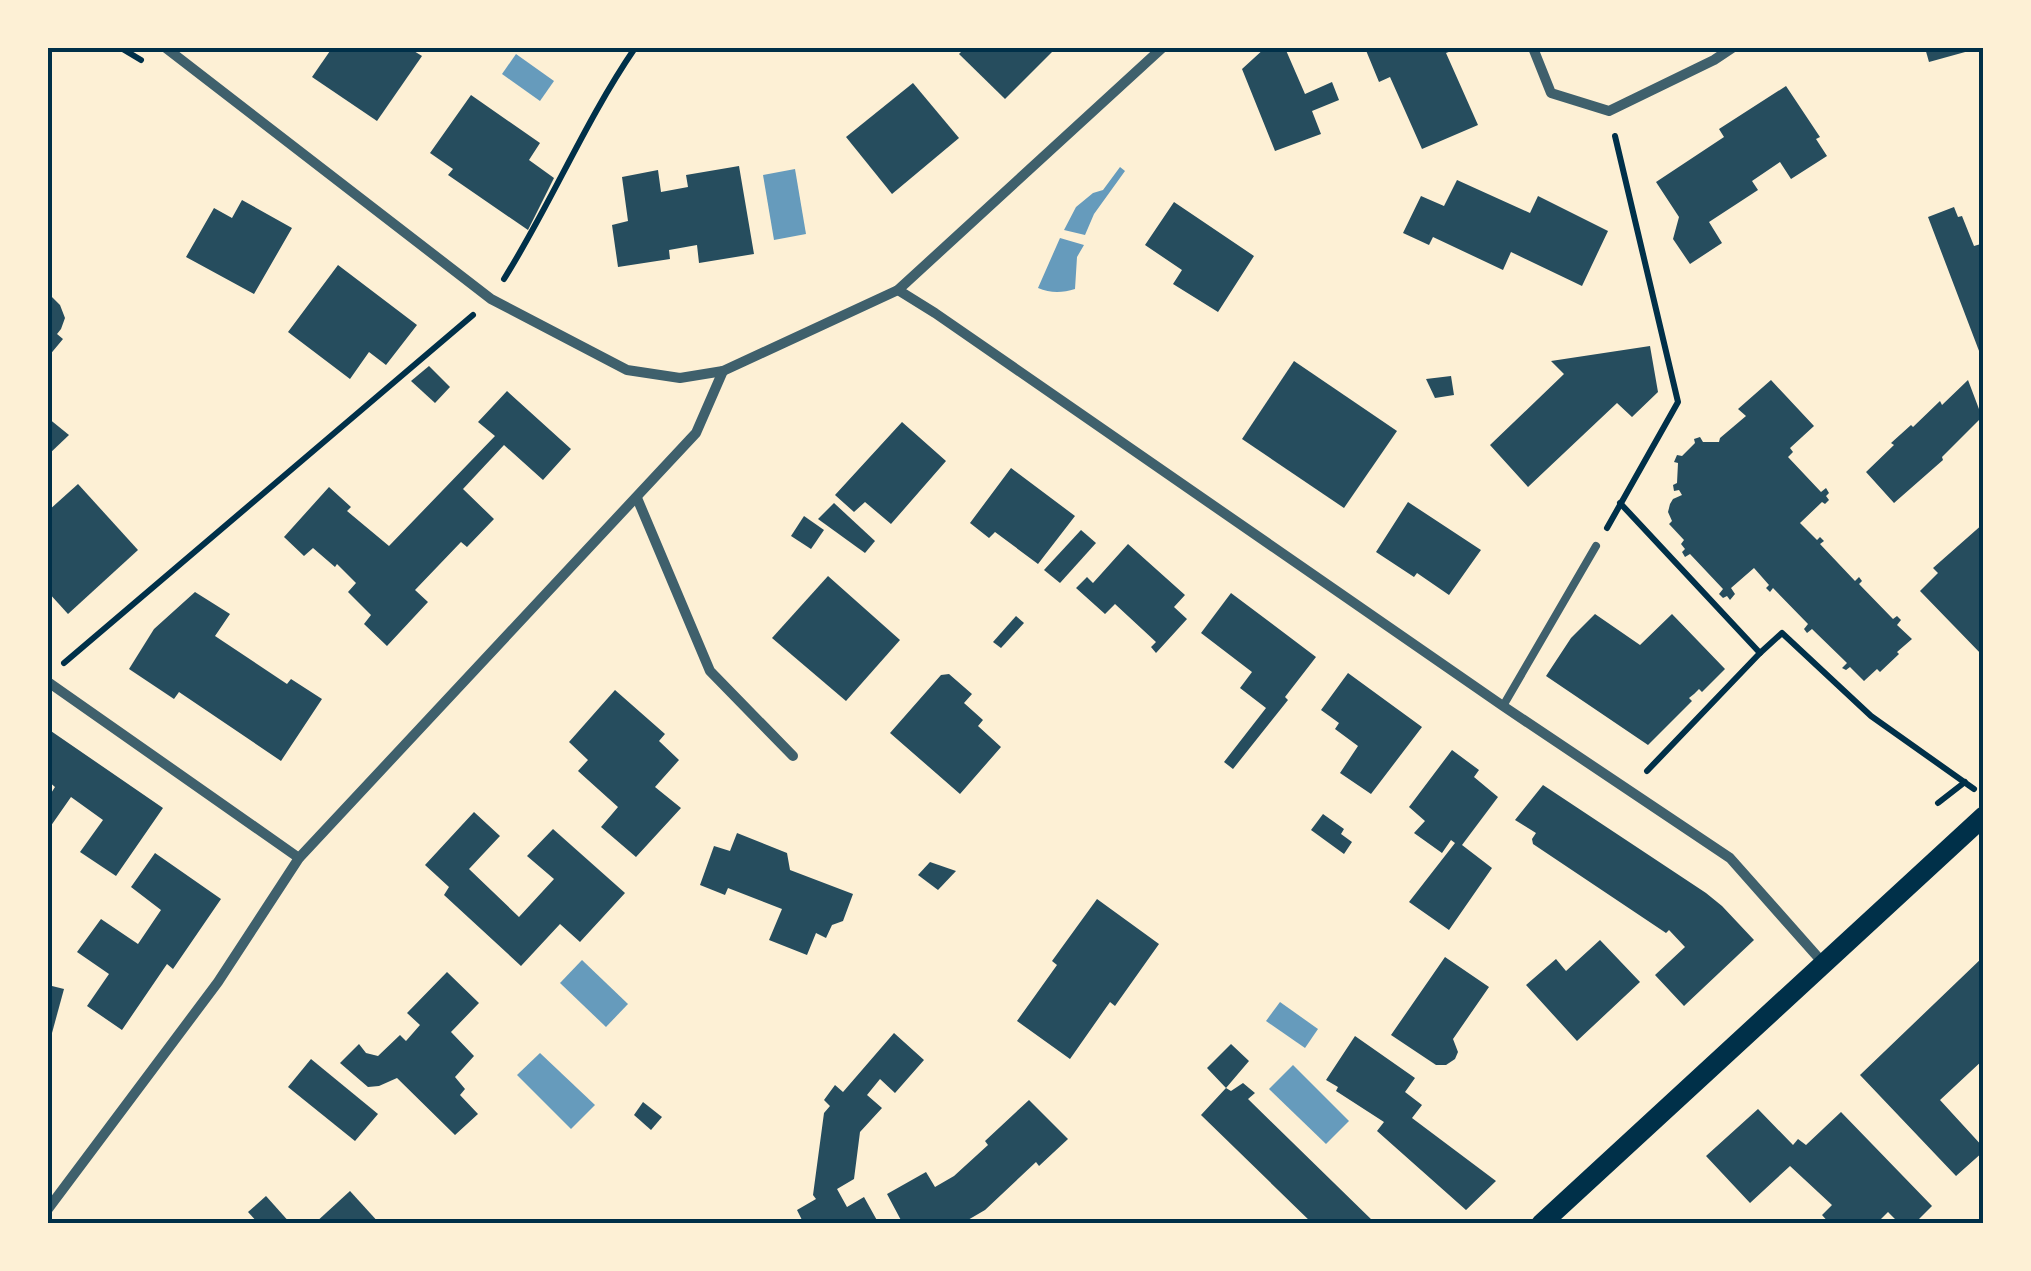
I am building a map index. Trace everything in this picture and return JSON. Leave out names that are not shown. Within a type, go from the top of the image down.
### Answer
[{"type":"main road","points":[[1541,1224],[1984,816]]},
{"type":"street","points":[[166,48],[491,299],[628,370],[680,378],[723,371],[898,290],[1162,48]]},
{"type":"street","points":[[1533,48],[1551,92],[1609,110],[1732,48]]},
{"type":"street","points":[[1707,48],[1714,60]]},
{"type":"street","points":[[898,290],[1730,858],[1824,964]]},
{"type":"street","points":[[48,1209],[218,982],[299,858],[696,433],[723,371]]},
{"type":"street","points":[[637,498],[710,672],[792,756]]},
{"type":"street","points":[[48,682],[299,858]]},
{"type":"lane","points":[[1503,706],[1596,546]]},
{"type":"path","points":[[62,664],[491,299],[531,236],[612,81],[635,48]]},
{"type":"path","points":[[1596,546],[1678,402],[1609,110]]},
{"type":"path","points":[[1620,503],[1760,653]]},
{"type":"path","points":[[1629,790],[1782,633],[1871,716],[1984,795]]},
{"type":"path","points":[[1938,803],[1965,782]]},
{"type":"water","points":[[516,54],[554,81],[540,101],[502,74]]},
{"type":"water","points":[[1120,167],[1125,171],[1094,214],[1085,235],[1064,230],[1076,207],[1103,190]]},
{"type":"water","points":[[795,169],[806,234],[774,240],[763,175]]},
{"type":"water","points":[[1060,238],[1084,245],[1077,257],[1075,289],[1056,292],[1038,288]]},
{"type":"water","points":[[582,960],[628,1004],[606,1027],[560,983]]},
{"type":"water","points":[[1280,1002],[1318,1029],[1305,1048],[1266,1021]]},
{"type":"water","points":[[540,1053],[595,1105],[571,1129],[517,1075]]},
{"type":"water","points":[[1293,1065],[1349,1121],[1326,1144],[1269,1089]]},
{"type":"building","points":[[332,48],[409,48],[422,56],[377,121],[312,77]]},
{"type":"building","points":[[965,48],[1056,48],[1005,99],[959,54]]},
{"type":"building","points":[[1265,48],[1285,48],[1305,94],[1332,82],[1339,100],[1312,111],[1321,134],[1275,151],[1242,69]]},
{"type":"building","points":[[1365,48],[1459,48],[1446,53],[1478,125],[1422,149],[1390,77],[1379,82]]},
{"type":"building","points":[[1925,48],[1976,48],[1976,49],[1929,62]]},
{"type":"building","points":[[913,83],[959,138],[892,194],[846,137]]},
{"type":"building","points":[[1786,86],[1820,137],[1816,139],[1827,156],[1791,179],[1780,162],[1752,181],[1758,190],[1709,222],[1722,243],[1690,264],[1673,239],[1679,217],[1656,182],[1724,137],[1719,129]]},
{"type":"building","points":[[471,95],[540,143],[529,160],[554,178],[528,230],[448,175],[453,169],[430,153]]},
{"type":"building","points":[[739,166],[754,254],[699,263],[697,245],[669,250],[670,259],[618,267],[612,225],[628,221],[622,177],[658,170],[661,192],[688,187],[686,175]]},
{"type":"building","points":[[1457,180],[1530,213],[1538,196],[1608,231],[1582,286],[1511,252],[1503,270],[1433,237],[1429,245],[1403,233],[1421,196],[1444,206]]},
{"type":"building","points":[[242,200],[292,228],[254,294],[186,257],[214,208],[232,218]]},
{"type":"building","points":[[1174,202],[1254,256],[1218,312],[1173,284],[1182,270],[1145,245]]},
{"type":"building","points":[[1954,207],[1958,217],[1962,216],[1974,246],[1984,243],[1984,364],[1928,217]]},
{"type":"building","points":[[338,265],[417,325],[386,365],[369,352],[350,379],[288,332]]},
{"type":"building","points":[[48,293],[60,305],[65,318],[57,334],[63,339],[48,357]]},
{"type":"building","points":[[1650,346],[1658,392],[1632,417],[1617,403],[1528,487],[1490,445],[1564,374],[1551,361]]},
{"type":"building","points":[[1294,361],[1397,431],[1344,508],[1242,439]]},
{"type":"building","points":[[429,366],[450,387],[435,403],[411,381]]},
{"type":"building","points":[[1451,376],[1454,395],[1435,398],[1426,379]]},
{"type":"building","points":[[1771,380],[1814,426],[1790,448],[1793,452],[1788,457],[1821,492],[1826,488],[1829,493],[1829,500],[1800,523],[1817,540],[1820,537],[1824,541],[1820,544],[1855,581],[1859,577],[1859,584],[1893,619],[1897,616],[1901,620],[1897,625],[1912,639],[1880,672],[1877,669],[1864,681],[1850,667],[1842,668],[1847,663],[1812,629],[1807,633],[1804,629],[1808,624],[1773,588],[1770,592],[1766,588],[1769,585],[1754,568],[1731,588],[1735,594],[1730,600],[1727,596],[1723,598],[1719,594],[1723,589],[1690,554],[1685,557],[1681,544],[1684,540],[1669,524],[1670,504],[1682,495],[1679,490],[1674,491],[1673,485],[1677,483],[1677,455],[1682,456],[1700,437],[1703,442],[1719,442],[1746,416],[1738,409]]},
{"type":"building","points":[[1968,380],[1982,417],[1943,460],[1894,503],[1866,472],[1894,445],[1891,443]]},
{"type":"building","points":[[507,391],[571,449],[543,480],[504,445],[463,489],[494,519],[467,547],[461,542],[415,590],[428,602],[387,646],[364,624],[371,615],[348,592],[356,583],[313,548],[304,556],[284,537],[329,487],[351,507],[347,511],[389,546],[495,436],[478,422]]},
{"type":"building","points":[[48,418],[69,435],[48,455]]},
{"type":"building","points":[[902,422],[946,461],[891,524],[865,502],[854,512],[835,495]]},
{"type":"building","points":[[1011,468],[1075,516],[1038,564],[995,532],[989,538],[970,523]]},
{"type":"building","points":[[78,484],[138,550],[68,614],[48,592],[48,511]]},
{"type":"building","points":[[1408,502],[1481,550],[1449,595],[1376,552]]},
{"type":"building","points":[[834,503],[875,541],[865,553],[818,519]]},
{"type":"building","points":[[804,516],[824,530],[811,549],[791,536]]},
{"type":"building","points":[[1984,523],[1984,657],[1920,591],[1938,573],[1933,568]]},
{"type":"building","points":[[1081,530],[1096,543],[1060,583],[1044,570]]},
{"type":"building","points":[[1128,544],[1185,595],[1174,607],[1187,619],[1156,653],[1151,647],[1156,642],[1115,604],[1105,614],[1076,588],[1087,577],[1093,583]]},
{"type":"building","points":[[828,576],[900,640],[846,701],[772,638]]},
{"type":"building","points":[[195,592],[230,614],[215,636],[287,684],[291,679],[322,699],[281,761],[179,692],[174,699],[129,669],[154,629]]},
{"type":"building","points":[[1231,593],[1316,657],[1285,697],[1288,700],[1233,769],[1224,762],[1266,708],[1240,688],[1252,672],[1201,633]]},
{"type":"building","points":[[1595,614],[1640,645],[1672,614],[1725,669],[1702,692],[1699,689],[1689,698],[1692,701],[1648,745],[1546,676],[1571,638]]},
{"type":"building","points":[[1016,616],[1024,623],[1001,648],[993,642]]},
{"type":"building","points":[[1348,673],[1422,727],[1371,794],[1340,773],[1358,746],[1335,729],[1339,723],[1321,710]]},
{"type":"building","points":[[949,674],[972,694],[964,703],[983,720],[978,726],[1001,747],[960,794],[890,733],[941,675]]},
{"type":"building","points":[[615,690],[665,734],[659,741],[679,760],[655,787],[681,808],[636,857],[601,827],[618,807],[578,771],[588,760],[569,742]]},
{"type":"building","points":[[48,729],[163,808],[116,876],[80,852],[103,820],[71,797],[48,830],[48,798],[55,787],[48,781]]},
{"type":"building","points":[[1452,750],[1479,770],[1474,777],[1498,797],[1462,845],[1492,868],[1449,930],[1409,902],[1455,843],[1451,840],[1442,853],[1414,833],[1425,821],[1409,807]]},
{"type":"building","points":[[1543,785],[1706,893],[1754,940],[1684,1006],[1655,975],[1685,947],[1669,930],[1666,933],[1533,844],[1536,833],[1515,820]]},
{"type":"building","points":[[474,812],[500,836],[469,869],[519,917],[554,879],[527,856],[553,829],[625,893],[580,942],[560,924],[521,966],[444,895],[449,887],[425,865]]},
{"type":"building","points":[[1323,814],[1344,829],[1341,834],[1352,842],[1344,854],[1311,830]]},
{"type":"building","points":[[737,833],[787,853],[790,870],[853,894],[843,921],[832,925],[826,938],[816,933],[807,955],[769,940],[782,909],[728,888],[725,895],[700,885],[714,846],[730,851]]},
{"type":"building","points":[[155,853],[221,899],[173,969],[167,964],[122,1030],[87,1006],[109,974],[77,952],[101,919],[138,944],[161,910],[131,887]]},
{"type":"building","points":[[930,862],[956,871],[938,890],[918,875]]},
{"type":"building","points":[[1097,899],[1159,944],[1115,1006],[1110,1002],[1070,1059],[1017,1021],[1057,965],[1052,961]]},
{"type":"building","points":[[1600,940],[1640,982],[1577,1041],[1526,985],[1556,959],[1566,971]]},
{"type":"building","points":[[1984,956],[1984,1059],[1940,1100],[1984,1148],[1956,1176],[1860,1075]]},
{"type":"building","points":[[1445,957],[1489,987],[1453,1039],[1458,1052],[1455,1059],[1446,1065],[1436,1065],[1391,1035]]},
{"type":"building","points":[[447,972],[479,1003],[451,1032],[474,1056],[455,1077],[465,1089],[460,1095],[478,1114],[455,1135],[397,1078],[368,1087],[340,1063],[359,1044],[366,1053],[378,1056],[400,1035],[406,1041],[420,1025],[407,1013]]},
{"type":"building","points":[[48,985],[64,989],[49,1044],[48,1044]]},
{"type":"building","points":[[894,1033],[924,1060],[895,1093],[880,1079],[867,1095],[882,1108],[860,1132],[854,1179],[837,1189],[847,1207],[864,1197],[879,1224],[804,1224],[797,1210],[816,1199],[813,1195],[824,1113],[830,1106],[824,1100],[835,1085],[843,1092]]},
{"type":"building","points":[[1355,1036],[1415,1078],[1405,1092],[1422,1105],[1412,1118],[1496,1181],[1466,1210],[1377,1131],[1384,1122],[1336,1091],[1338,1087],[1326,1080]]},
{"type":"building","points":[[1231,1044],[1249,1061],[1226,1088],[1207,1068]]},
{"type":"building","points":[[311,1059],[378,1114],[355,1141],[288,1087]]},
{"type":"building","points":[[1243,1083],[1255,1093],[1248,1099],[1376,1224],[1313,1224],[1201,1115],[1226,1088],[1231,1091]]},
{"type":"building","points":[[1029,1100],[1068,1139],[1039,1166],[1036,1162],[985,1210],[961,1224],[903,1224],[887,1194],[926,1172],[935,1187],[954,1176]]},
{"type":"building","points":[[643,1102],[662,1117],[651,1130],[634,1115]]},
{"type":"building","points":[[1758,1109],[1793,1145],[1798,1139],[1806,1145],[1841,1112],[1932,1206],[1914,1224],[1900,1224],[1888,1212],[1880,1220],[1883,1224],[1830,1224],[1822,1215],[1832,1205],[1790,1166],[1750,1203],[1706,1156]]},
{"type":"building","points":[[350,1191],[380,1224],[314,1224]]},
{"type":"building","points":[[266,1196],[291,1224],[259,1224],[248,1212]]}]
